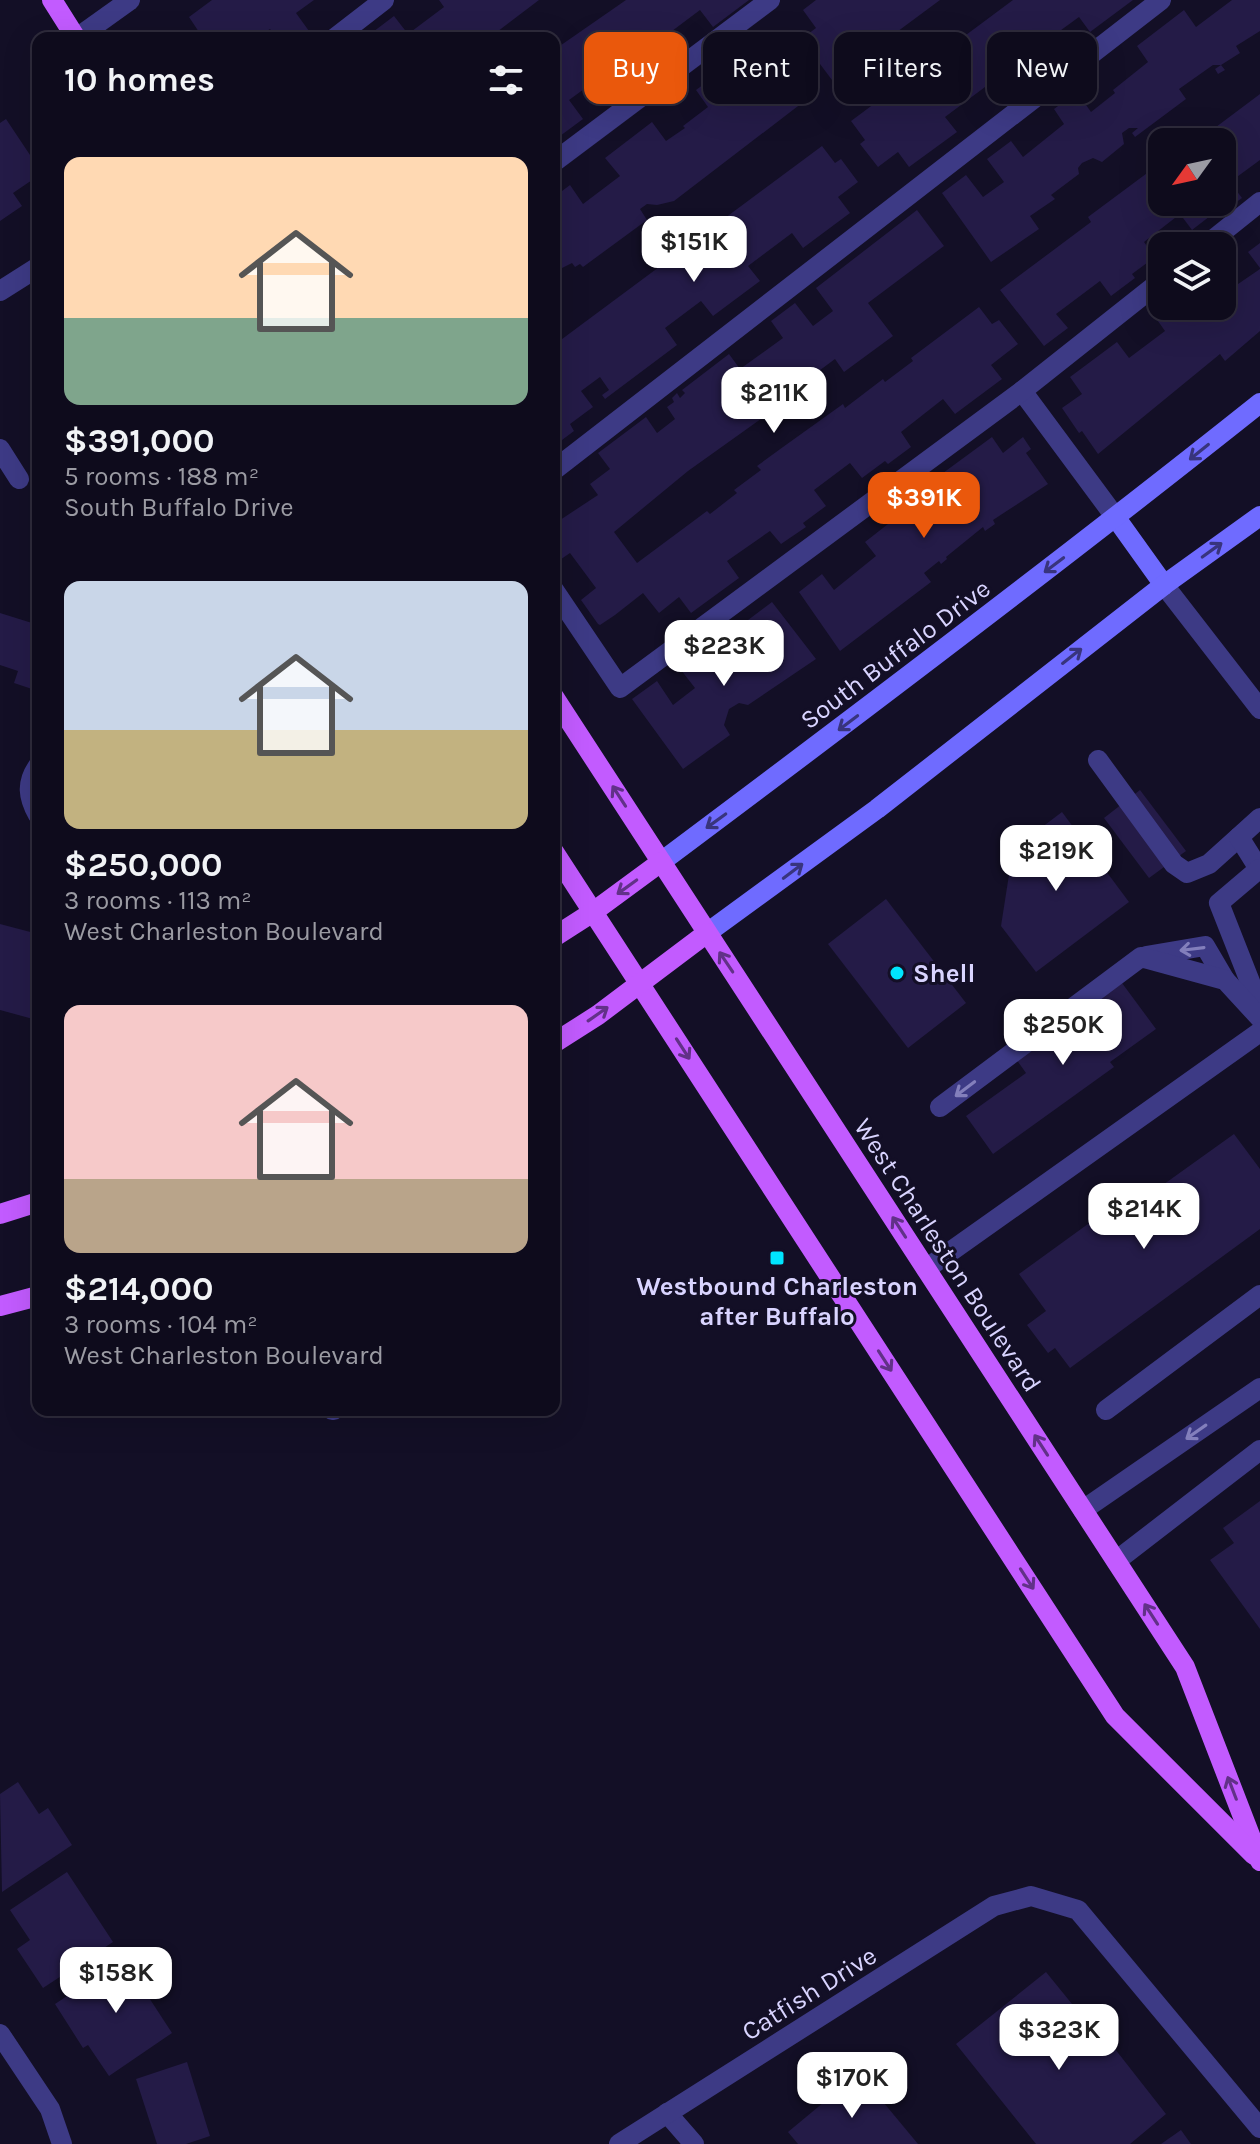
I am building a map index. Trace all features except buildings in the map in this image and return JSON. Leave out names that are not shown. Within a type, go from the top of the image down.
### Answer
[{"type":"main road","points":[[52,0],[73,32]]},
{"type":"main road","name":"South Buffalo Drive","points":[[560,933],[824,742],[1260,403]]},
{"type":"main road","points":[[560,1039],[640,984],[877,809],[1164,585],[1260,516]]},
{"type":"main road","points":[[1116,518],[1164,585]]},
{"type":"main road","name":"West Charleston Boulevard","points":[[560,706],[1185,1667],[1260,1860]]},
{"type":"main road","name":"West Charleston Boulevard","points":[[560,861],[1115,1716],[1260,1860]]},
{"type":"main road","points":[[0,1214],[32,1204]]},
{"type":"main road","points":[[0,1306],[32,1298]]},
{"type":"street","points":[[85,32],[130,0]]},
{"type":"street","points":[[343,32],[384,0]]},
{"type":"street","points":[[560,158],[770,0]]},
{"type":"street","points":[[560,465],[1161,0]]},
{"type":"street","points":[[1222,232],[1260,202]]},
{"type":"street","points":[[0,291],[32,271]]},
{"type":"street","points":[[560,599],[620,688],[1022,391],[1148,291]]},
{"type":"street","points":[[1022,391],[1116,518]]},
{"type":"street","points":[[0,449],[19,479]]},
{"type":"street","points":[[1164,585],[1260,709]]},
{"type":"street","points":[[1098,760],[1174,864],[1187,873],[1209,864],[1260,818]]},
{"type":"street","points":[[32,775],[29,792],[32,800]]},
{"type":"street","points":[[1239,837],[1259,870],[1219,903],[1260,1007]]},
{"type":"street","points":[[940,1107],[1141,957],[1205,946],[1225,980],[1260,1018]]},
{"type":"street","points":[[1141,957],[1225,980]]},
{"type":"street","points":[[926,1269],[1260,1032]]},
{"type":"street","points":[[1106,1410],[1260,1295]]},
{"type":"street","points":[[1083,1510],[1260,1388]]},
{"type":"street","points":[[1116,1561],[1260,1450]]},
{"type":"street","name":"Catfish Drive","points":[[619,2144],[994,1906],[1031,1896],[1078,1910],[1260,2128]]},
{"type":"street","points":[[0,2034],[50,2109],[62,2144]]},
{"type":"street","points":[[667,2113],[694,2144]]},
{"type":"place","name":"Shell","points":[[897,973]]},
{"type":"place","name":"Westbound Charleston after Buffalo","points":[[777,1258]]}]
